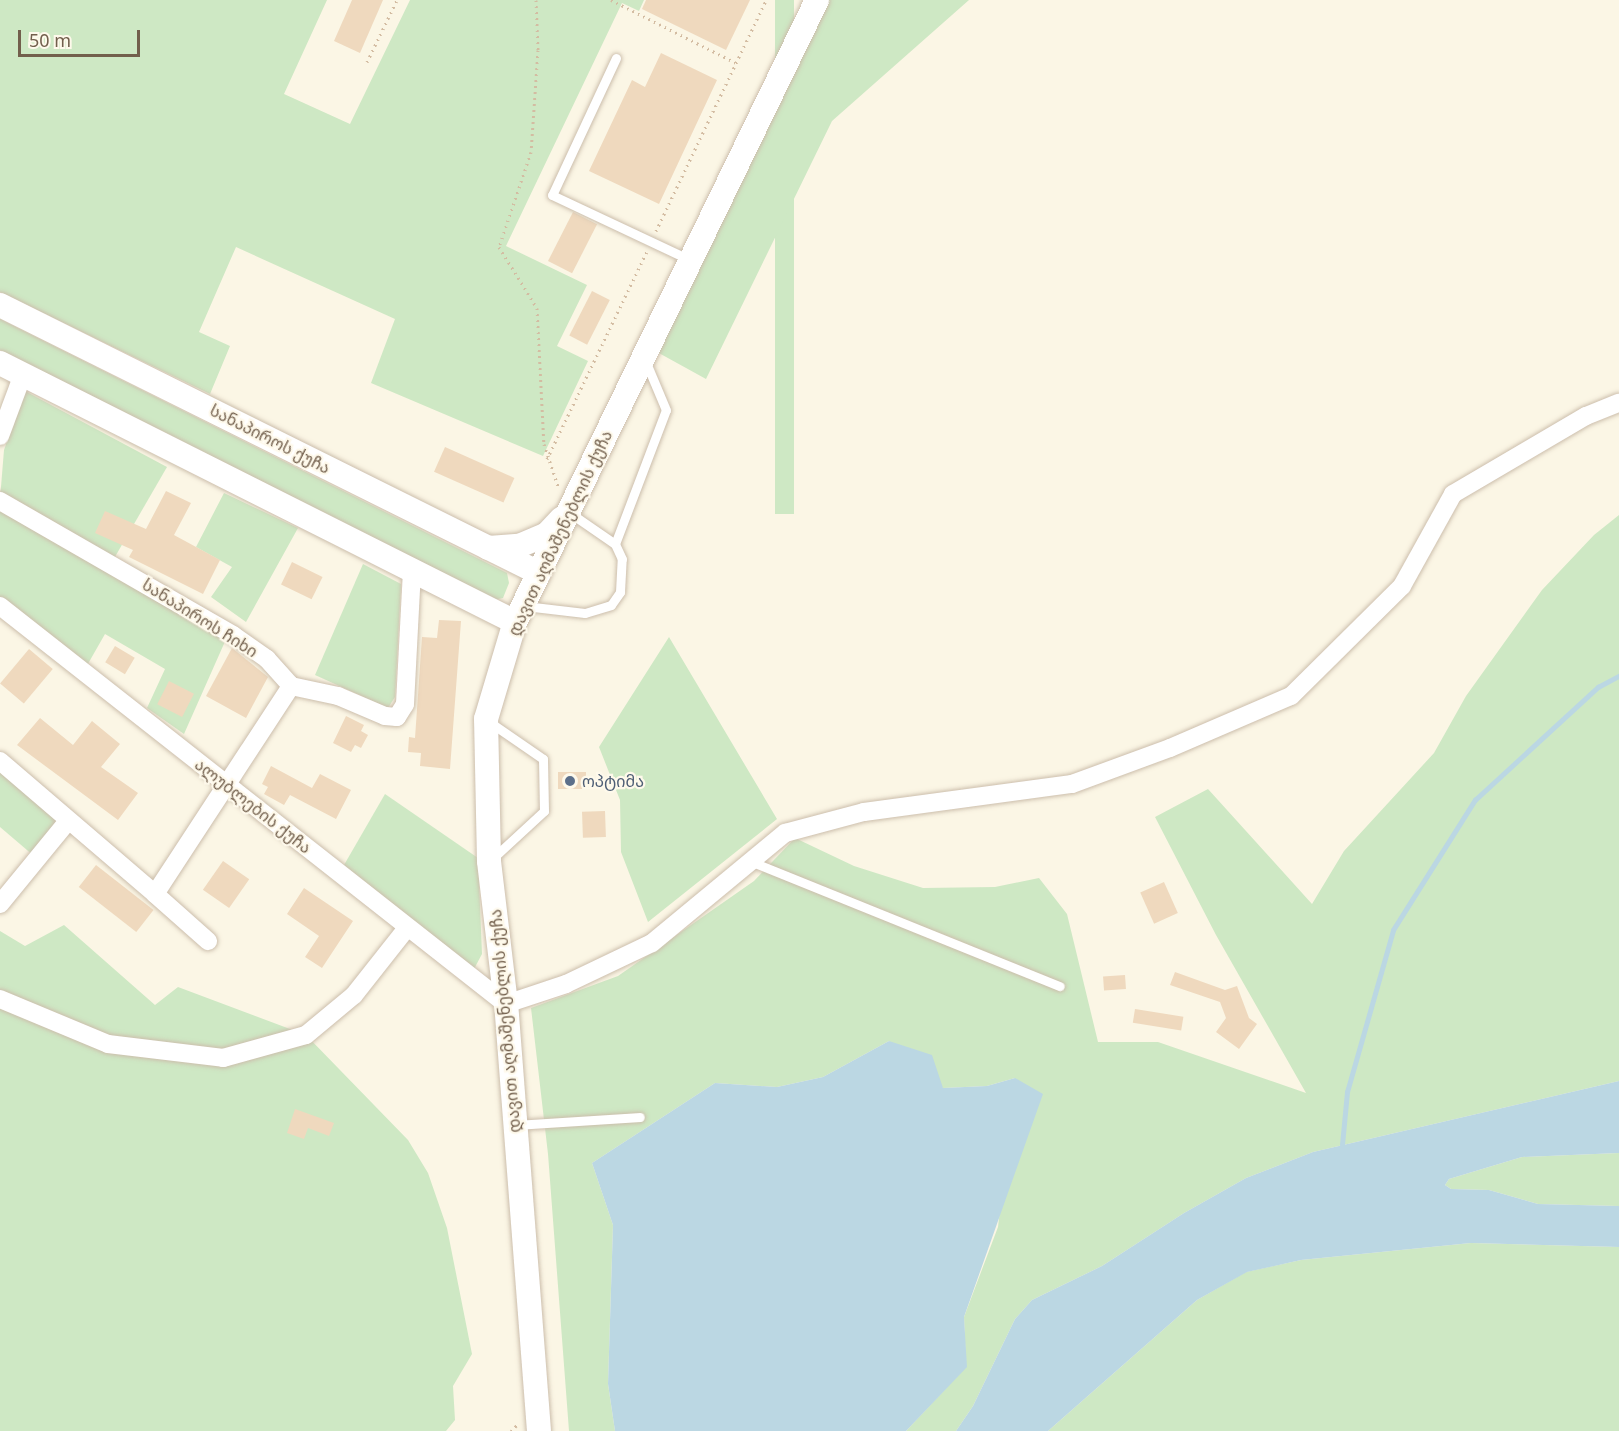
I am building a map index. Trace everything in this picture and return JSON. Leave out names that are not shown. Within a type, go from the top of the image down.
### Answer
[{"type":"main road","name":"დავით აღმაშენებლის ქუჩა","points":[[539,1431],[506,1004],[489,861],[486,719],[519,614],[817,0]]},
{"type":"main road","name":"სანაპიროს ქუჩა","points":[[0,305],[539,573]]},
{"type":"main road","points":[[0,363],[411,570],[519,614]]},
{"type":"main road","points":[[488,548],[519,546],[547,534],[568,512]]},
{"type":"street","points":[[0,436],[23,374]]},
{"type":"street","points":[[506,1004],[566,984],[652,943],[785,833],[864,812],[1072,783],[1170,748],[1291,696],[1402,586],[1453,494],[1586,416],[1619,403]]},
{"type":"street","name":"სანაპიროს ჩიხი","points":[[0,501],[233,635],[267,659],[291,687]]},
{"type":"street","points":[[155,894],[225,784],[291,687],[339,696],[397,717],[405,704],[411,570]]},
{"type":"street","name":"ალუბლების ქუჩა","points":[[0,606],[506,1004]]},
{"type":"street","points":[[0,761],[208,941]]},
{"type":"street","points":[[0,904],[68,821]]},
{"type":"street","points":[[0,999],[108,1044],[223,1058],[306,1035],[354,995],[407,928]]},
{"type":"lane","points":[[616,58],[552,195],[690,261]]},
{"type":"lane","points":[[615,544],[666,410],[644,358]]},
{"type":"lane","points":[[519,614],[585,614],[611,605],[620,592],[623,577],[622,559],[615,544],[568,512]]},
{"type":"lane","points":[[486,719],[543,759],[544,811],[489,861]]},
{"type":"lane","points":[[750,861],[1060,986]]},
{"type":"lane","points":[[516,1125],[640,1117]]},
{"type":"path","points":[[367,62],[396,0]]},
{"type":"path","points":[[536,0],[538,50],[531,152],[499,247],[537,308],[544,444],[568,512]]},
{"type":"path","points":[[611,0],[736,63]]},
{"type":"green space","points":[[0,0],[327,0],[284,94],[350,124],[410,0],[644,0],[639,11],[622,3],[506,246],[587,285],[557,346],[588,361],[543,456],[371,383],[395,319],[236,247],[199,332],[230,346],[210,394],[0,292]]},
{"type":"green space","points":[[775,0],[794,0],[794,514],[775,514]]},
{"type":"green space","points":[[826,0],[969,0],[832,121],[706,379],[657,352]]},
{"type":"green space","points":[[0,319],[507,573],[509,583],[503,598],[493,600],[0,350]]},
{"type":"green space","points":[[25,391],[167,467],[112,562],[0,499],[4,450]]},
{"type":"green space","points":[[224,493],[298,528],[246,622],[211,597],[232,567],[196,547]]},
{"type":"green space","points":[[0,506],[227,637],[184,734],[147,708],[165,669],[105,634],[85,669],[0,604]]},
{"type":"green space","points":[[1619,515],[1619,1081],[1313,1152],[1246,1178],[1184,1213],[1102,1266],[1032,1300],[1015,1319],[973,1406],[956,1431],[906,1431],[966,1367],[964,1317],[998,1227],[1015,1078],[987,1086],[943,1088],[889,1041],[823,1077],[777,1087],[715,1083],[592,1163],[613,1225],[608,1384],[615,1431],[569,1431],[548,1154],[531,1008],[618,976],[754,881],[795,838],[854,866],[923,888],[995,887],[1039,878],[1067,914],[1098,1042],[1158,1042],[1306,1093],[1216,935],[1155,817],[1208,789],[1312,904],[1344,851],[1434,753],[1466,696],[1542,590],[1594,535]]},
{"type":"green space","points":[[363,564],[401,584],[395,697],[388,708],[315,675]]},
{"type":"green space","points":[[669,637],[777,819],[648,922],[621,852],[620,800],[599,747]]},
{"type":"green space","points":[[0,768],[62,821],[34,856],[0,827]]},
{"type":"green space","points":[[385,794],[478,858],[482,954],[474,969],[344,865]]},
{"type":"green space","points":[[64,925],[155,1005],[178,987],[306,1035],[408,1140],[428,1173],[447,1228],[472,1354],[453,1386],[455,1420],[446,1431],[0,1431],[0,931],[25,946]]},
{"type":"green space","points":[[1619,1153],[1619,1206],[1538,1204],[1489,1190],[1451,1189],[1445,1185],[1449,1179],[1522,1157]]},
{"type":"green space","points":[[1471,1243],[1619,1247],[1619,1431],[1048,1431],[1197,1300],[1246,1272],[1301,1260]]},
{"type":"water","points":[[889,1041],[932,1055],[943,1088],[987,1086],[1015,1078],[1043,1094],[964,1317],[967,1367],[906,1431],[615,1431],[608,1384],[613,1225],[592,1163],[715,1083],[777,1087],[823,1077]]},
{"type":"water","points":[[1619,1081],[1619,1153],[1522,1157],[1449,1179],[1445,1185],[1451,1189],[1489,1190],[1538,1204],[1619,1206],[1619,1247],[1471,1243],[1301,1260],[1247,1272],[1197,1300],[1048,1431],[956,1431],[973,1406],[1015,1319],[1032,1300],[1102,1266],[1184,1213],[1246,1178],[1313,1152]]},
{"type":"building","points":[[352,0],[383,0],[360,53],[334,41]]},
{"type":"building","points":[[646,0],[750,0],[726,50],[642,9]]},
{"type":"building","points":[[661,53],[717,80],[659,204],[589,171],[632,80],[645,87]]},
{"type":"building","points":[[573,212],[597,224],[572,273],[548,261]]},
{"type":"building","points":[[592,291],[610,300],[587,345],[569,336]]},
{"type":"building","points":[[445,447],[514,478],[503,503],[434,472]]},
{"type":"building","points":[[166,491],[191,503],[174,535],[220,560],[203,594],[129,557],[133,550],[95,533],[105,511],[146,529]]},
{"type":"building","points":[[292,562],[323,577],[312,599],[281,584]]},
{"type":"building","points":[[439,620],[461,621],[450,769],[420,766],[421,753],[408,752],[409,737],[415,738],[422,637],[437,638]]},
{"type":"building","points":[[115,646],[135,658],[125,674],[105,662]]},
{"type":"building","points":[[232,648],[268,677],[246,718],[206,696]]},
{"type":"building","points":[[29,649],[53,669],[24,703],[0,683]]},
{"type":"building","points":[[169,681],[194,694],[182,717],[157,704]]},
{"type":"building","points":[[346,716],[364,725],[361,731],[368,735],[361,748],[355,745],[351,752],[333,743]]},
{"type":"building","points":[[40,718],[73,745],[92,721],[120,744],[101,767],[138,793],[118,820],[17,745]]},
{"type":"building","points":[[271,766],[312,788],[320,774],[351,790],[336,819],[290,795],[284,805],[264,794],[268,787],[262,784]]},
{"type":"building","points":[[558,772],[586,772],[586,789],[558,789]]},
{"type":"building","points":[[605,811],[606,837],[583,838],[582,812]]},
{"type":"building","points":[[223,861],[249,879],[229,908],[203,890]]},
{"type":"building","points":[[96,865],[154,910],[136,932],[79,887]]},
{"type":"building","points":[[1164,882],[1178,913],[1154,924],[1140,893]]},
{"type":"building","points":[[304,888],[353,921],[322,968],[305,957],[319,936],[287,914]]},
{"type":"building","points":[[1175,972],[1225,990],[1237,986],[1249,1018],[1257,1024],[1239,1049],[1216,1032],[1226,1018],[1220,1002],[1170,985]]},
{"type":"building","points":[[1125,975],[1126,989],[1104,991],[1103,977]]},
{"type":"building","points":[[1135,1009],[1183,1017],[1181,1030],[1133,1023]]},
{"type":"building","points":[[295,1109],[334,1123],[329,1136],[308,1128],[304,1139],[287,1133]]},
{"type":"waterway","points":[[1342,1145],[1347,1092],[1393,930],[1475,800],[1598,687],[1619,676]]},
{"type":"place","name":"ოპტიმა","points":[[570,781]]}]
